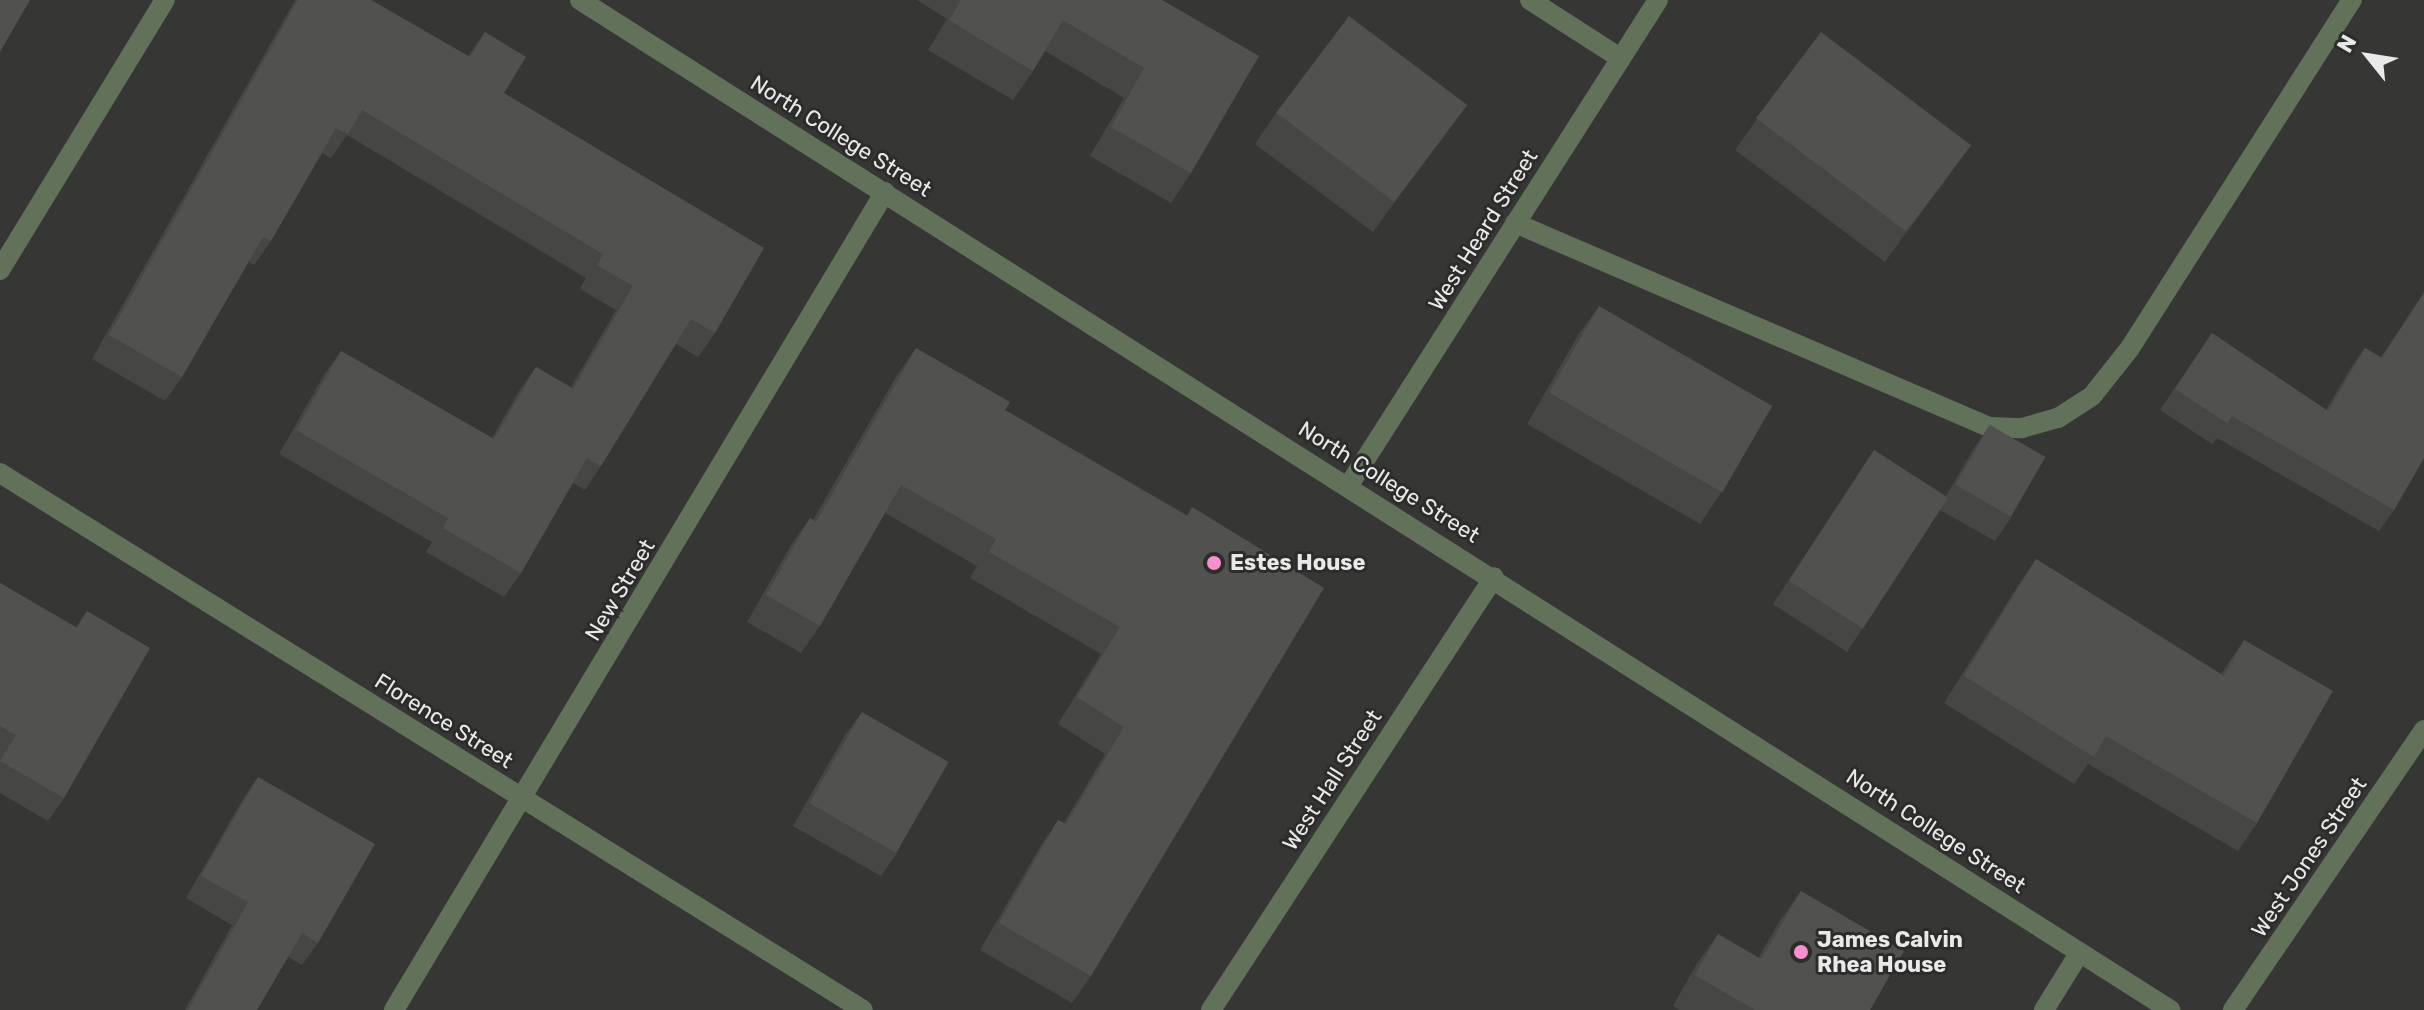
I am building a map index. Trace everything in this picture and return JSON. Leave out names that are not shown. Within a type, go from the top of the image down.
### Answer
[{"type":"street","points":[[0,270],[165,0]]},
{"type":"street","name":"North College Street","points":[[580,0],[1494,577],[2170,1010]]},
{"type":"street","points":[[1530,0],[1620,58]]},
{"type":"street","name":"West Heard Street","points":[[1349,485],[1658,0]]},
{"type":"street","points":[[1515,223],[1989,427],[2022,428],[2058,418],[2092,396],[2130,348],[2352,0]]},
{"type":"street","name":"New Street","points":[[394,1010],[885,192]]},
{"type":"street","name":"Florence Street","points":[[0,473],[863,1010]]},
{"type":"street","name":"West Hall Street","points":[[1211,1010],[1494,577]]},
{"type":"street","name":"West Jones Street","points":[[2233,1010],[2424,730]]},
{"type":"street","points":[[2044,1010],[2080,952]]},
{"type":"building","points":[[0,0],[30,0],[0,52]]},
{"type":"building","points":[[298,0],[371,0],[470,57],[485,32],[526,57],[504,93],[764,248],[715,333],[691,319],[601,466],[587,458],[521,573],[443,528],[448,518],[296,430],[341,351],[494,439],[536,367],[573,389],[633,286],[597,265],[603,254],[362,110],[348,134],[336,128],[271,241],[263,237],[182,377],[109,335]]},
{"type":"building","points":[[961,0],[1162,0],[1259,56],[1191,173],[1111,127],[1144,68],[1063,20],[1033,71],[949,20]]},
{"type":"building","points":[[1349,16],[1467,105],[1394,202],[1276,113]]},
{"type":"building","points":[[1821,32],[1971,145],[1906,231],[1756,118]]},
{"type":"building","points":[[2424,293],[2424,458],[2394,510],[2232,416],[2227,423],[2175,389],[2212,333],[2328,411],[2365,348],[2382,358]]},
{"type":"building","points":[[1599,306],[1772,406],[1722,493],[1549,393]]},
{"type":"building","points":[[916,348],[1010,402],[1005,410],[1187,516],[1192,507],[1324,588],[1091,976],[999,923],[1058,820],[1066,824],[1124,727],[1077,697],[1120,627],[989,552],[996,539],[901,485],[820,626],[766,595],[810,518],[816,522]]},
{"type":"building","points":[[1990,425],[2045,457],[2011,517],[1956,485]]},
{"type":"building","points":[[1874,450],[1948,498],[1863,629],[1789,581]]},
{"type":"building","points":[[2036,559],[2224,676],[2244,640],[2333,691],[2257,823],[2106,736],[2094,757],[1964,676]]},
{"type":"building","points":[[0,583],[77,628],[87,611],[150,648],[64,798],[0,761],[16,735],[0,726]]},
{"type":"building","points":[[862,712],[949,762],[896,853],[810,803]]},
{"type":"building","points":[[258,777],[375,844],[318,943],[302,933],[257,1010],[188,1010],[248,902],[201,876]]},
{"type":"building","points":[[1801,891],[1904,951],[1870,1010],[1755,1010],[1695,975],[1718,934],[1761,959]]},
{"type":"place","name":"Estes House","points":[[1214,563]]},
{"type":"place","name":"James Calvin Rhea House","points":[[1801,952]]}]
